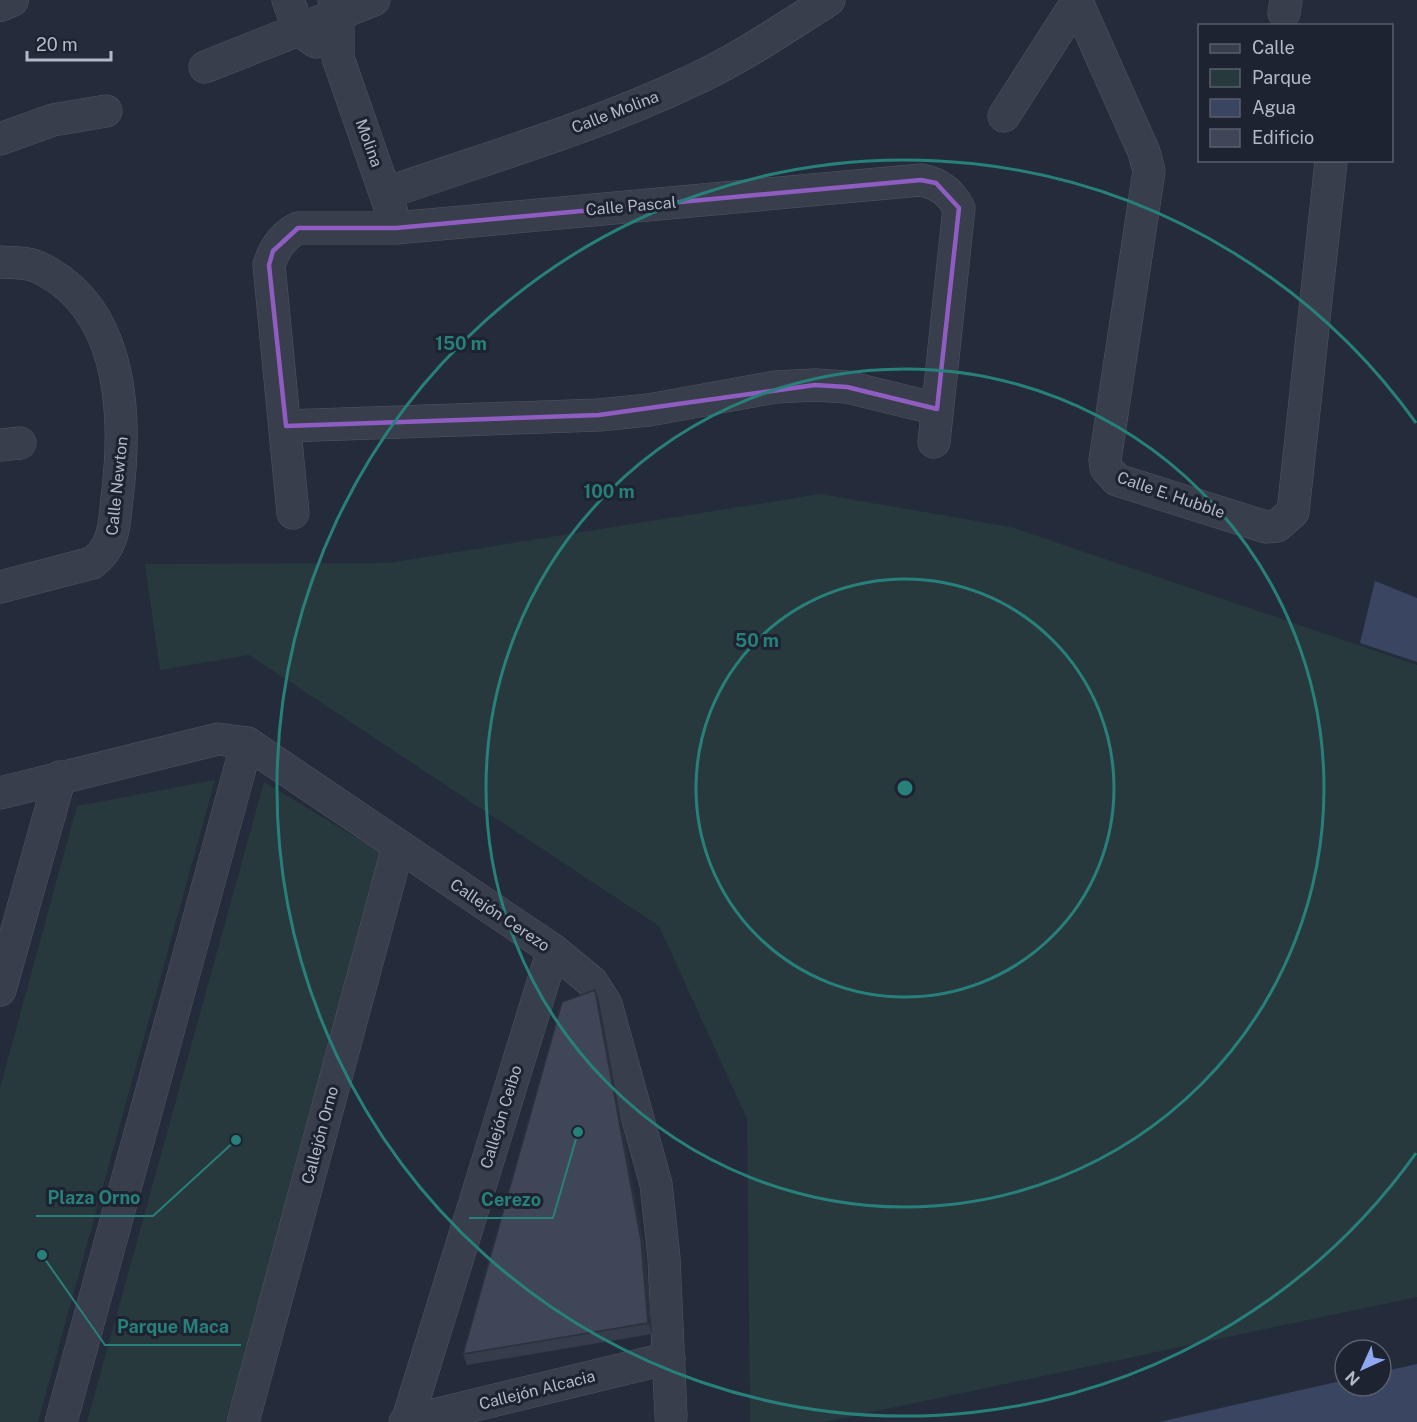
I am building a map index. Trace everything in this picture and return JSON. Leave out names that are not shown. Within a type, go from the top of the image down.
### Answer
[{"type":"street","points":[[0,5],[12,0]]},
{"type":"street","points":[[288,0],[299,30],[338,58]]},
{"type":"street","points":[[205,67],[299,30],[336,7],[374,0]]},
{"type":"street","name":"Calle Molina","points":[[387,193],[590,122],[687,84],[733,61],[829,0]]},
{"type":"street","points":[[1004,116],[1078,1]]},
{"type":"street","name":"Calle E. Hubble","points":[[1078,1],[1144,152],[1149,171],[1105,460],[1106,468],[1117,480],[1266,527],[1277,526],[1293,512],[1331,162]]},
{"type":"street","name":"Molina","points":[[336,7],[338,58],[387,193],[396,228]]},
{"type":"street","points":[[0,139],[53,120],[106,111]]},
{"type":"street","name":"Calle Pascal","points":[[293,513],[269,265],[273,250],[298,228],[396,228],[921,180],[936,183],[954,198],[959,208],[934,442]]},
{"type":"street","name":"Calle Newton","points":[[0,262],[33,265],[73,290],[89,307],[112,365],[122,424],[122,457],[111,543],[104,555],[92,563],[0,587]]},
{"type":"street","points":[[286,426],[599,415],[650,410],[775,387],[815,385],[847,387],[937,409]]},
{"type":"street","name":"Callejón Cerezo","points":[[0,793],[218,739],[247,743],[553,950],[592,982],[606,1004],[656,1184],[664,1258],[671,1416]]},
{"type":"street","points":[[61,1422],[247,743]]},
{"type":"street","points":[[0,990],[60,777]]},
{"type":"street","name":"Callejón Orno","points":[[243,1422],[398,847]]},
{"type":"street","name":"Callejón Ceibo","points":[[406,1422],[553,950]]},
{"type":"street","name":"Callejón Alcacia","points":[[406,1422],[669,1358]]},
{"type":"highlighted area","points":[[921,180],[936,183],[959,208],[937,409],[847,387],[815,385],[599,415],[286,426],[269,265],[273,251],[298,228],[396,228]]},
{"type":"green space","points":[[820,494],[1011,527],[1417,665],[1417,1297],[825,1422],[750,1422],[747,1119],[659,926],[249,655],[160,670],[145,564],[388,563]]},
{"type":"green space","points":[[215,780],[38,1422],[0,1422],[0,1088],[77,806]]},
{"type":"green space","points":[[264,782],[390,858],[225,1422],[87,1422]]},
{"type":"water","points":[[1375,581],[1417,598],[1417,662],[1360,643]]},
{"type":"water","points":[[1417,1364],[1417,1422],[1159,1422],[1333,1383],[1333,1398],[1393,1398],[1393,1369]]},
{"type":"building","points":[[595,990],[641,1240],[648,1323],[463,1354],[562,1002]]},
{"type":"place","name":"Cerezo","points":[[578,1132]]},
{"type":"place","name":"Plaza Orno","points":[[236,1140]]},
{"type":"place","name":"Parque Maca","points":[[42,1255]]}]
